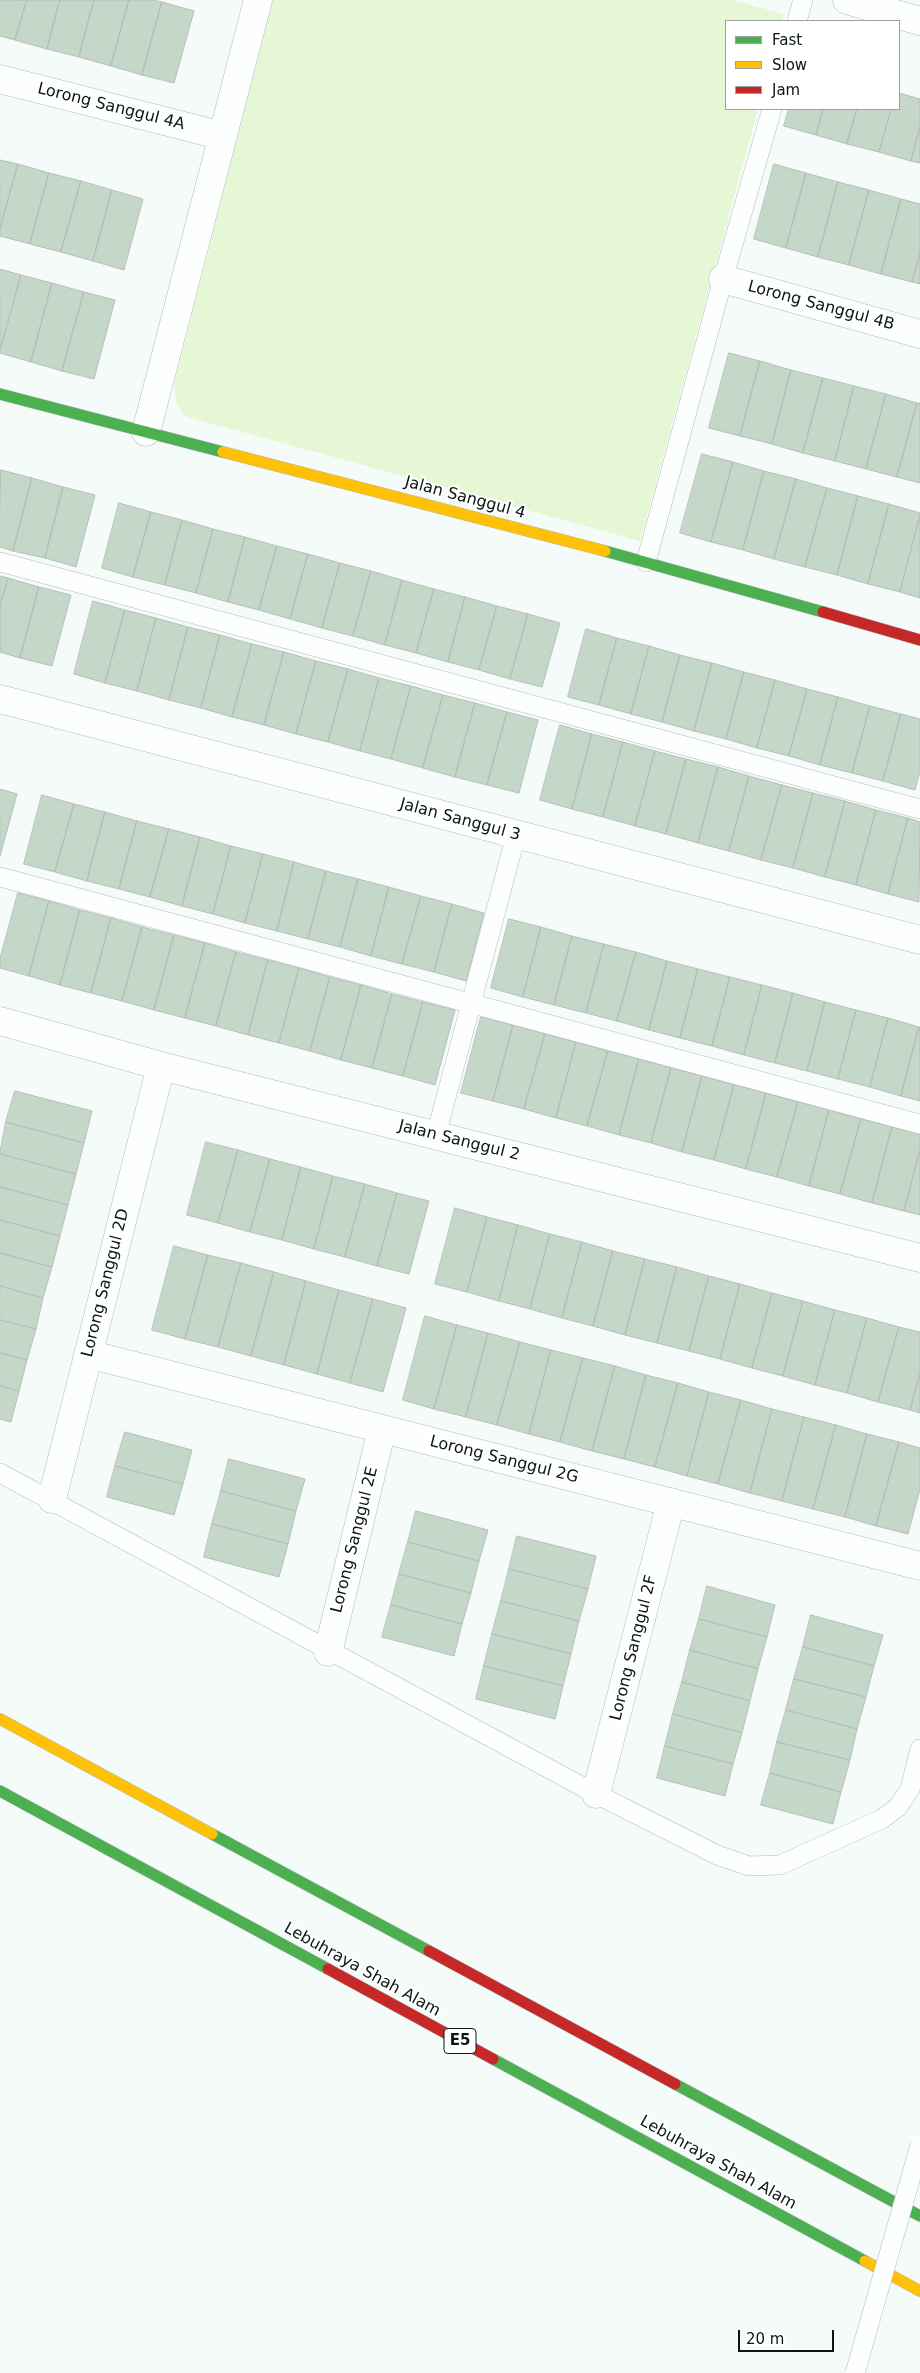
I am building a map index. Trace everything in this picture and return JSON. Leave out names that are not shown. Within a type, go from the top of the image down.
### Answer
[{"type":"main road","name":"Jalan Sanggul 4","points":[[0,394],[646,562],[920,640]]},
{"type":"main road","points":[[0,1719],[920,2216]]},
{"type":"main road","name":"Lebuhraya Shah Alam","points":[[0,1791],[920,2291]]},
{"type":"street","points":[[146,432],[258,0]]},
{"type":"street","points":[[847,0],[920,21]]},
{"type":"street","name":"Lorong Sanggul 4A","points":[[0,79],[223,136]]},
{"type":"street","name":"Lorong Sanggul 4B","points":[[723,279],[920,334]]},
{"type":"street","name":"Jalan Sanggul 3","points":[[0,699],[920,940]]},
{"type":"street","name":"Jalan Sanggul 2","points":[[0,1021],[161,1066],[920,1258]]},
{"type":"street","name":"Lorong Sanggul 2D","points":[[52,1499],[161,1066]]},
{"type":"street","name":"Lorong Sanggul 2G","points":[[88,1354],[920,1566]]},
{"type":"street","name":"Lorong Sanggul 2E","points":[[328,1652],[382,1429]]},
{"type":"street","name":"Lorong Sanggul 2F","points":[[596,1794],[671,1502]]},
{"type":"lane","points":[[797,20],[803,0]]},
{"type":"lane","points":[[646,562],[723,279],[772,110]]},
{"type":"lane","points":[[0,562],[920,809]]},
{"type":"lane","points":[[436,1135],[516,835]]},
{"type":"lane","points":[[0,877],[920,1124]]},
{"type":"lane","points":[[0,1473],[52,1499],[328,1652],[596,1794],[717,1855],[748,1866],[780,1865],[882,1819],[898,1807],[910,1789],[920,1750]]},
{"type":"lane","points":[[854,2373],[920,2145]]},
{"type":"green space","points":[[273,0],[732,0],[784,14],[782,20],[725,20],[725,110],[758,110],[640,541],[184,416],[176,401],[174,385]]},
{"type":"building","points":[[0,0],[27,0],[15,40],[0,36]]},
{"type":"building","points":[[27,0],[60,0],[47,49],[15,40]]},
{"type":"building","points":[[60,0],[94,0],[79,57],[47,49]]},
{"type":"building","points":[[94,0],[129,0],[111,66],[79,57]]},
{"type":"building","points":[[129,0],[162,2],[142,75],[111,66]]},
{"type":"building","points":[[162,2],[194,11],[174,83],[142,75]]},
{"type":"building","points":[[900,93],[920,99],[920,127],[911,161],[879,152],[891,110],[900,110]]},
{"type":"building","points":[[789,110],[823,110],[816,135],[784,126]]},
{"type":"building","points":[[823,110],[857,110],[847,144],[816,135]]},
{"type":"building","points":[[857,110],[891,110],[879,152],[847,144]]},
{"type":"building","points":[[920,127],[920,163],[911,161]]},
{"type":"building","points":[[0,160],[18,164],[0,229]]},
{"type":"building","points":[[18,164],[49,173],[30,244],[0,236],[0,229]]},
{"type":"building","points":[[774,164],[806,173],[786,248],[754,239]]},
{"type":"building","points":[[49,173],[81,181],[61,252],[30,244]]},
{"type":"building","points":[[806,173],[838,182],[818,257],[786,248]]},
{"type":"building","points":[[81,181],[112,190],[93,261],[61,252]]},
{"type":"building","points":[[838,182],[869,190],[849,265],[818,257]]},
{"type":"building","points":[[112,190],[143,199],[124,270],[93,261]]},
{"type":"building","points":[[869,190],[901,199],[881,274],[849,265]]},
{"type":"building","points":[[901,199],[920,204],[920,253],[912,282],[881,274]]},
{"type":"building","points":[[920,253],[920,284],[912,282]]},
{"type":"building","points":[[0,269],[21,275],[0,351]]},
{"type":"building","points":[[21,275],[52,283],[31,362],[0,353]]},
{"type":"building","points":[[52,283],[84,292],[62,371],[31,362]]},
{"type":"building","points":[[84,292],[115,300],[94,379],[62,371]]},
{"type":"building","points":[[729,353],[760,361],[740,436],[709,428]]},
{"type":"building","points":[[760,361],[791,370],[772,444],[740,436]]},
{"type":"building","points":[[791,370],[823,378],[803,453],[772,444]]},
{"type":"building","points":[[823,378],[854,386],[835,461],[803,453]]},
{"type":"building","points":[[854,386],[886,394],[866,469],[835,461]]},
{"type":"building","points":[[886,394],[917,403],[897,477],[866,469]]},
{"type":"building","points":[[917,403],[920,403],[920,483],[897,477]]},
{"type":"building","points":[[702,454],[733,462],[711,542],[680,533]]},
{"type":"building","points":[[733,462],[764,471],[743,550],[711,542]]},
{"type":"building","points":[[1,470],[32,478],[13,551],[0,547]]},
{"type":"building","points":[[764,471],[796,479],[774,559],[743,550]]},
{"type":"building","points":[[32,478],[63,487],[45,558],[13,551]]},
{"type":"building","points":[[796,479],[827,488],[805,567],[774,559]]},
{"type":"building","points":[[63,487],[95,495],[76,567],[45,558]]},
{"type":"building","points":[[827,488],[858,496],[837,575],[805,567]]},
{"type":"building","points":[[858,496],[889,504],[868,584],[837,575]]},
{"type":"building","points":[[119,503],[151,512],[133,577],[102,568]]},
{"type":"building","points":[[889,504],[920,513],[900,592],[868,584]]},
{"type":"building","points":[[151,512],[182,520],[165,585],[133,577]]},
{"type":"building","points":[[920,516],[920,598],[900,592]]},
{"type":"building","points":[[182,520],[213,529],[196,593],[165,585]]},
{"type":"building","points":[[213,529],[245,537],[228,602],[196,593]]},
{"type":"building","points":[[245,537],[277,546],[259,610],[228,602]]},
{"type":"building","points":[[277,546],[308,554],[290,619],[259,610]]},
{"type":"building","points":[[308,554],[340,563],[322,628],[290,619]]},
{"type":"building","points":[[340,563],[371,571],[353,636],[322,628]]},
{"type":"building","points":[[371,571],[402,580],[385,645],[353,636]]},
{"type":"building","points":[[0,576],[8,578],[0,607]]},
{"type":"building","points":[[8,578],[39,587],[20,658],[0,652],[0,607]]},
{"type":"building","points":[[402,580],[434,589],[416,653],[385,645]]},
{"type":"building","points":[[39,587],[71,595],[52,666],[20,658]]},
{"type":"building","points":[[434,589],[465,597],[448,662],[416,653]]},
{"type":"building","points":[[465,597],[497,606],[479,670],[448,662]]},
{"type":"building","points":[[93,601],[125,610],[105,683],[74,674]]},
{"type":"building","points":[[497,606],[528,614],[510,679],[479,670]]},
{"type":"building","points":[[125,610],[156,618],[137,691],[105,683]]},
{"type":"building","points":[[528,614],[560,623],[542,687],[510,679]]},
{"type":"building","points":[[156,618],[188,627],[169,700],[137,691]]},
{"type":"building","points":[[188,627],[220,635],[201,708],[169,700]]},
{"type":"building","points":[[586,629],[617,638],[599,705],[568,697]]},
{"type":"building","points":[[220,635],[252,644],[232,717],[201,708]]},
{"type":"building","points":[[617,638],[649,646],[631,714],[599,705]]},
{"type":"building","points":[[252,644],[284,652],[264,725],[232,717]]},
{"type":"building","points":[[649,646],[680,655],[662,722],[631,714]]},
{"type":"building","points":[[284,652],[316,661],[296,734],[264,725]]},
{"type":"building","points":[[680,655],[712,663],[694,731],[662,722]]},
{"type":"building","points":[[316,661],[348,669],[328,742],[296,734]]},
{"type":"building","points":[[712,663],[744,672],[726,739],[694,731]]},
{"type":"building","points":[[348,669],[379,678],[360,751],[328,742]]},
{"type":"building","points":[[744,672],[775,680],[757,748],[726,739]]},
{"type":"building","points":[[379,678],[411,686],[391,759],[360,751]]},
{"type":"building","points":[[775,680],[807,689],[789,756],[757,748]]},
{"type":"building","points":[[411,686],[443,695],[423,768],[391,759]]},
{"type":"building","points":[[807,689],[838,697],[820,765],[789,756]]},
{"type":"building","points":[[443,695],[475,703],[455,777],[423,768]]},
{"type":"building","points":[[838,697],[870,706],[852,773],[820,765]]},
{"type":"building","points":[[475,703],[507,712],[487,785],[455,777]]},
{"type":"building","points":[[870,706],[901,714],[883,781],[852,773]]},
{"type":"building","points":[[507,712],[538,720],[519,793],[487,785]]},
{"type":"building","points":[[901,714],[920,719],[920,771],[915,790],[883,781]]},
{"type":"building","points":[[560,725],[592,734],[572,809],[540,800]]},
{"type":"building","points":[[592,734],[623,742],[603,817],[572,809]]},
{"type":"building","points":[[623,742],[655,751],[635,826],[603,817]]},
{"type":"building","points":[[655,751],[686,759],[666,834],[635,826]]},
{"type":"building","points":[[686,759],[718,767],[698,843],[666,834]]},
{"type":"building","points":[[718,767],[749,776],[729,851],[698,843]]},
{"type":"building","points":[[749,776],[782,785],[761,860],[729,851]]},
{"type":"building","points":[[782,785],[813,793],[793,868],[761,860]]},
{"type":"building","points":[[0,789],[17,794],[0,856]]},
{"type":"building","points":[[813,793],[845,801],[825,877],[793,868]]},
{"type":"building","points":[[42,795],[74,804],[55,872],[24,864]]},
{"type":"building","points":[[845,801],[876,810],[856,885],[825,877]]},
{"type":"building","points":[[74,804],[105,812],[87,881],[55,872]]},
{"type":"building","points":[[876,810],[908,818],[888,894],[856,885]]},
{"type":"building","points":[[105,812],[137,821],[119,889],[87,881]]},
{"type":"building","points":[[908,818],[920,822],[919,902],[888,894]]},
{"type":"building","points":[[137,821],[169,829],[150,897],[119,889]]},
{"type":"building","points":[[169,829],[200,837],[182,906],[150,897]]},
{"type":"building","points":[[200,837],[231,846],[213,914],[182,906]]},
{"type":"building","points":[[231,846],[263,854],[245,923],[213,914]]},
{"type":"building","points":[[263,854],[294,862],[277,931],[245,923]]},
{"type":"building","points":[[294,862],[326,871],[308,939],[277,931]]},
{"type":"building","points":[[326,871],[358,879],[340,947],[308,939]]},
{"type":"building","points":[[358,879],[389,887],[371,956],[340,947]]},
{"type":"building","points":[[389,887],[421,896],[402,964],[371,956]]},
{"type":"building","points":[[18,893],[49,901],[29,976],[0,968],[0,959]]},
{"type":"building","points":[[421,896],[452,904],[434,972],[402,964]]},
{"type":"building","points":[[49,901],[80,910],[60,985],[29,976]]},
{"type":"building","points":[[452,904],[484,913],[466,981],[434,972]]},
{"type":"building","points":[[80,910],[111,918],[91,993],[60,985]]},
{"type":"building","points":[[111,918],[142,927],[122,1001],[91,993]]},
{"type":"building","points":[[509,919],[541,927],[523,997],[491,988]]},
{"type":"building","points":[[142,927],[174,935],[154,1010],[122,1001]]},
{"type":"building","points":[[541,927],[572,936],[554,1005],[523,997]]},
{"type":"building","points":[[174,935],[205,943],[185,1018],[154,1010]]},
{"type":"building","points":[[572,936],[604,944],[586,1013],[554,1005]]},
{"type":"building","points":[[205,943],[236,952],[216,1026],[185,1018]]},
{"type":"building","points":[[604,944],[636,952],[617,1021],[586,1013]]},
{"type":"building","points":[[236,952],[268,960],[248,1035],[216,1026]]},
{"type":"building","points":[[636,952],[667,961],[649,1030],[617,1021]]},
{"type":"building","points":[[268,960],[299,968],[279,1043],[248,1035]]},
{"type":"building","points":[[667,961],[698,969],[680,1038],[649,1030]]},
{"type":"building","points":[[299,968],[330,977],[310,1051],[279,1043]]},
{"type":"building","points":[[698,969],[730,977],[712,1046],[680,1038]]},
{"type":"building","points":[[330,977],[361,985],[341,1060],[310,1051]]},
{"type":"building","points":[[730,977],[762,985],[744,1055],[712,1046]]},
{"type":"building","points":[[361,985],[392,994],[372,1068],[341,1060]]},
{"type":"building","points":[[762,985],[793,993],[775,1063],[744,1055]]},
{"type":"building","points":[[793,993],[825,1002],[807,1071],[775,1063]]},
{"type":"building","points":[[392,994],[423,1002],[403,1076],[372,1068]]},
{"type":"building","points":[[423,1002],[455,1010],[435,1085],[403,1076]]},
{"type":"building","points":[[825,1002],[856,1010],[838,1079],[807,1071]]},
{"type":"building","points":[[856,1010],[888,1018],[870,1087],[838,1079]]},
{"type":"building","points":[[481,1017],[513,1025],[493,1101],[461,1093]]},
{"type":"building","points":[[888,1018],[919,1027],[901,1096],[870,1087]]},
{"type":"building","points":[[513,1025],[545,1034],[524,1109],[493,1101]]},
{"type":"building","points":[[920,1027],[920,1101],[901,1096]]},
{"type":"building","points":[[545,1034],[576,1042],[556,1118],[524,1109]]},
{"type":"building","points":[[576,1042],[608,1051],[587,1126],[556,1118]]},
{"type":"building","points":[[608,1051],[639,1059],[619,1135],[587,1126]]},
{"type":"building","points":[[639,1059],[671,1068],[651,1143],[619,1135]]},
{"type":"building","points":[[671,1068],[702,1076],[682,1152],[651,1143]]},
{"type":"building","points":[[702,1076],[734,1085],[714,1160],[682,1152]]},
{"type":"building","points":[[734,1085],[766,1093],[746,1169],[714,1160]]},
{"type":"building","points":[[15,1091],[92,1111],[84,1143],[6,1122]]},
{"type":"building","points":[[766,1093],[798,1102],[777,1177],[746,1169]]},
{"type":"building","points":[[798,1102],[829,1110],[809,1186],[777,1177]]},
{"type":"building","points":[[829,1110],[861,1119],[840,1194],[809,1186]]},
{"type":"building","points":[[861,1119],[892,1127],[872,1203],[840,1194]]},
{"type":"building","points":[[6,1122],[84,1143],[76,1174],[0,1154]]},
{"type":"building","points":[[892,1127],[920,1134],[920,1150],[904,1211],[872,1203]]},
{"type":"building","points":[[206,1142],[238,1150],[218,1223],[187,1215]]},
{"type":"building","points":[[238,1150],[270,1159],[250,1232],[218,1223]]},
{"type":"building","points":[[920,1150],[920,1215],[904,1211]]},
{"type":"building","points":[[0,1154],[76,1174],[68,1205],[0,1187]]},
{"type":"building","points":[[270,1159],[301,1167],[282,1240],[250,1232]]},
{"type":"building","points":[[301,1167],[333,1176],[314,1249],[282,1240]]},
{"type":"building","points":[[333,1176],[365,1184],[345,1257],[314,1249]]},
{"type":"building","points":[[365,1184],[397,1193],[377,1266],[345,1257]]},
{"type":"building","points":[[0,1187],[68,1205],[60,1236],[0,1220]]},
{"type":"building","points":[[397,1193],[429,1201],[409,1274],[377,1266]]},
{"type":"building","points":[[455,1208],[487,1217],[467,1292],[435,1284]]},
{"type":"building","points":[[487,1217],[518,1225],[499,1301],[467,1292]]},
{"type":"building","points":[[0,1220],[60,1236],[52,1267],[0,1253]]},
{"type":"building","points":[[518,1225],[550,1234],[530,1309],[499,1301]]},
{"type":"building","points":[[550,1234],[582,1242],[562,1318],[530,1309]]},
{"type":"building","points":[[582,1242],[613,1251],[593,1326],[562,1318]]},
{"type":"building","points":[[174,1246],[208,1255],[185,1339],[152,1330]]},
{"type":"building","points":[[613,1251],[645,1259],[625,1335],[593,1326]]},
{"type":"building","points":[[0,1253],[52,1267],[43,1298],[0,1286]]},
{"type":"building","points":[[208,1255],[241,1263],[218,1347],[185,1339]]},
{"type":"building","points":[[645,1259],[677,1267],[657,1343],[625,1335]]},
{"type":"building","points":[[241,1263],[274,1272],[251,1356],[218,1347]]},
{"type":"building","points":[[677,1267],[709,1276],[689,1351],[657,1343]]},
{"type":"building","points":[[274,1272],[306,1281],[284,1365],[251,1356]]},
{"type":"building","points":[[709,1276],[740,1284],[720,1359],[689,1351]]},
{"type":"building","points":[[306,1281],[339,1290],[317,1374],[284,1365]]},
{"type":"building","points":[[740,1284],[772,1293],[752,1368],[720,1359]]},
{"type":"building","points":[[0,1286],[43,1298],[36,1329],[0,1320]]},
{"type":"building","points":[[339,1290],[373,1299],[350,1383],[317,1374]]},
{"type":"building","points":[[772,1293],[803,1301],[783,1376],[752,1368]]},
{"type":"building","points":[[373,1299],[406,1308],[383,1392],[350,1383]]},
{"type":"building","points":[[803,1301],[835,1310],[815,1385],[783,1376]]},
{"type":"building","points":[[835,1310],[867,1318],[847,1393],[815,1385]]},
{"type":"building","points":[[425,1316],[457,1325],[434,1409],[403,1400]]},
{"type":"building","points":[[867,1318],[899,1327],[878,1402],[847,1393]]},
{"type":"building","points":[[0,1320],[36,1329],[27,1360],[0,1353]]},
{"type":"building","points":[[457,1325],[488,1333],[466,1417],[434,1409]]},
{"type":"building","points":[[899,1327],[920,1332],[920,1373],[910,1410],[878,1402]]},
{"type":"building","points":[[488,1333],[520,1342],[497,1425],[466,1417]]},
{"type":"building","points":[[520,1342],[551,1350],[529,1434],[497,1425]]},
{"type":"building","points":[[551,1350],[583,1358],[560,1442],[529,1434]]},
{"type":"building","points":[[0,1353],[27,1360],[19,1391],[0,1386]]},
{"type":"building","points":[[583,1358],[615,1366],[592,1451],[560,1442]]},
{"type":"building","points":[[615,1366],[646,1375],[624,1459],[592,1451]]},
{"type":"building","points":[[920,1373],[920,1413],[910,1410]]},
{"type":"building","points":[[646,1375],[678,1383],[655,1467],[624,1459]]},
{"type":"building","points":[[678,1383],[709,1392],[687,1476],[655,1467]]},
{"type":"building","points":[[0,1386],[19,1391],[11,1422],[0,1419]]},
{"type":"building","points":[[709,1392],[741,1400],[718,1484],[687,1476]]},
{"type":"building","points":[[741,1400],[772,1409],[750,1493],[718,1484]]},
{"type":"building","points":[[772,1409],[804,1417],[782,1501],[750,1493]]},
{"type":"building","points":[[804,1417],[836,1425],[813,1509],[782,1501]]},
{"type":"building","points":[[836,1425],[867,1434],[845,1517],[813,1509]]},
{"type":"building","points":[[125,1432],[192,1450],[183,1484],[115,1466]]},
{"type":"building","points":[[867,1434],[899,1442],[876,1526],[845,1517]]},
{"type":"building","points":[[899,1442],[920,1448],[920,1489],[908,1534],[876,1526]]},
{"type":"building","points":[[229,1459],[305,1479],[296,1511],[221,1491]]},
{"type":"building","points":[[115,1466],[183,1484],[174,1515],[107,1497]]},
{"type":"building","points":[[221,1491],[296,1511],[288,1544],[212,1524]]},
{"type":"building","points":[[416,1511],[488,1530],[479,1561],[408,1542]]},
{"type":"building","points":[[212,1524],[288,1544],[279,1577],[204,1557]]},
{"type":"building","points":[[517,1536],[596,1556],[588,1589],[509,1569]]},
{"type":"building","points":[[408,1542],[479,1561],[471,1593],[399,1574]]},
{"type":"building","points":[[509,1569],[588,1589],[579,1621],[501,1601]]},
{"type":"building","points":[[399,1574],[471,1593],[462,1624],[391,1605]]},
{"type":"building","points":[[707,1586],[775,1605],[767,1637],[699,1619]]},
{"type":"building","points":[[501,1601],[579,1621],[571,1654],[492,1634]]},
{"type":"building","points":[[391,1605],[462,1624],[454,1656],[382,1637]]},
{"type":"building","points":[[811,1615],[883,1635],[874,1666],[803,1647]]},
{"type":"building","points":[[699,1619],[767,1637],[758,1669],[690,1650]]},
{"type":"building","points":[[492,1634],[571,1654],[563,1686],[484,1666]]},
{"type":"building","points":[[803,1647],[874,1666],[866,1697],[794,1679]]},
{"type":"building","points":[[690,1650],[758,1669],[750,1701],[682,1682]]},
{"type":"building","points":[[484,1666],[563,1686],[555,1719],[476,1699]]},
{"type":"building","points":[[794,1679],[866,1697],[857,1729],[786,1710]]},
{"type":"building","points":[[682,1682],[750,1701],[742,1733],[673,1714]]},
{"type":"building","points":[[786,1710],[857,1729],[850,1760],[777,1742]]},
{"type":"building","points":[[673,1714],[742,1733],[733,1764],[665,1746]]},
{"type":"building","points":[[777,1742],[850,1760],[841,1792],[770,1773]]},
{"type":"building","points":[[665,1746],[733,1764],[725,1796],[657,1778]]},
{"type":"building","points":[[770,1773],[841,1792],[833,1824],[761,1805]]},
{"type":"traffic: fast","points":[[0,394],[223,452]]},
{"type":"traffic: fast","points":[[605,551],[823,612]]},
{"type":"traffic: fast","points":[[0,1791],[328,1969]]},
{"type":"traffic: fast","points":[[212,1834],[429,1951]]},
{"type":"traffic: fast","points":[[493,2059],[865,2261]]},
{"type":"traffic: fast","points":[[675,2084],[920,2216]]},
{"type":"traffic: slow","points":[[223,452],[605,551]]},
{"type":"traffic: slow","points":[[0,1719],[212,1834]]},
{"type":"traffic: slow","points":[[865,2261],[920,2291]]},
{"type":"traffic: jam","points":[[823,612],[920,640]]},
{"type":"traffic: jam","points":[[429,1951],[675,2084]]},
{"type":"traffic: jam","points":[[328,1969],[493,2059]]}]
